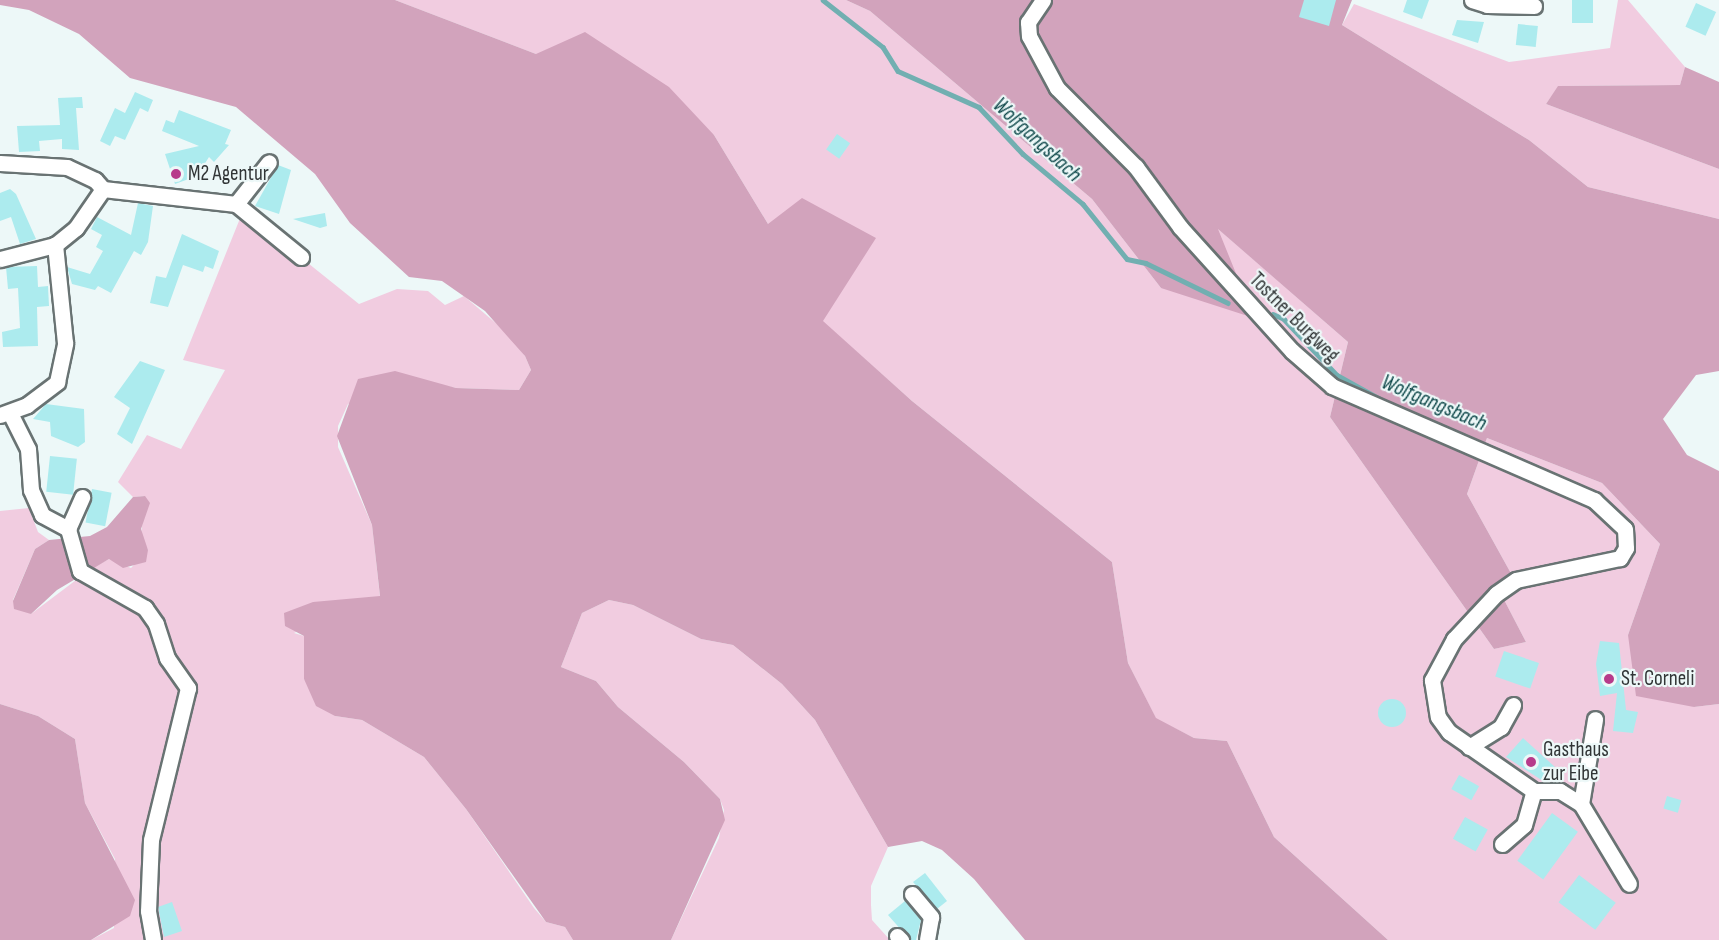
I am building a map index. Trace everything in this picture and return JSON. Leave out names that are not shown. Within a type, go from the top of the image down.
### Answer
[{"type":"street","name":"Tostner Burgweg","points":[[1043,0],[1028,22],[1029,36],[1057,88],[1136,167],[1180,227],[1292,351],[1332,386],[1594,500],[1625,529],[1626,548],[1620,558],[1516,580],[1454,639],[1432,680],[1432,700],[1449,732],[1534,791],[1560,791],[1581,804]]},
{"type":"street","points":[[1472,0],[1487,5],[1534,6]]},
{"type":"street","points":[[236,204],[269,162]]},
{"type":"street","points":[[0,163],[67,167],[95,180],[103,189],[236,204],[300,257]]},
{"type":"street","points":[[0,259],[55,244],[76,228],[103,189]]},
{"type":"street","points":[[55,244],[63,302],[61,372],[42,394],[5,414],[28,449],[38,509],[51,522],[68,528]]},
{"type":"street","points":[[82,497],[68,528],[80,572],[145,609],[156,624],[167,658],[188,688],[151,840],[148,911],[153,940]]},
{"type":"street","points":[[1469,747],[1501,727],[1513,705]]},
{"type":"street","points":[[1596,719],[1581,804],[1629,884]]},
{"type":"street","points":[[1502,844],[1524,825],[1534,791]]},
{"type":"street","points":[[912,894],[931,917],[927,940]]},
{"type":"shaded area","points":[[0,0],[395,0],[536,54],[585,32],[669,87],[714,135],[768,224],[802,198],[876,238],[823,321],[912,401],[1112,562],[1128,663],[1156,718],[1194,738],[1227,741],[1274,837],[1388,940],[1025,940],[974,879],[942,850],[922,841],[888,847],[815,720],[782,684],[733,645],[701,639],[633,605],[609,600],[582,613],[561,667],[596,681],[618,707],[684,762],[720,799],[725,820],[671,940],[573,940],[565,927],[546,922],[466,809],[424,757],[362,720],[335,716],[316,706],[304,679],[304,636],[285,626],[284,613],[313,602],[380,596],[372,525],[337,436],[358,379],[395,371],[456,388],[519,390],[531,370],[525,356],[485,311],[442,281],[409,277],[350,223],[315,174],[236,107],[130,78],[79,34],[29,10],[0,5]]},
{"type":"shaded area","points":[[395,0],[846,0],[870,11],[1092,199],[1161,288],[1216,227],[1348,342],[1330,417],[1494,649],[1526,642],[1500,592],[1513,577],[1467,494],[1487,438],[1602,483],[1660,544],[1628,635],[1694,707],[1719,704],[1719,940],[1388,940],[1274,837],[1227,741],[1194,738],[1156,719],[1128,663],[1112,562],[912,401],[822,321],[875,238],[768,224],[714,135],[536,54]]},
{"type":"shaded area","points":[[846,0],[1352,0],[1342,25],[1529,140],[1588,187],[1719,219],[1719,371],[1696,375],[1663,419],[1687,455],[1719,471],[1719,704],[1694,707],[1636,696],[1628,635],[1660,544],[1602,483],[1487,438],[1467,494],[1513,577],[1500,592],[1526,642],[1494,649],[1330,417],[1348,342],[1218,229],[1254,318],[1161,288],[1092,199],[870,11]]},
{"type":"shaded area","points":[[1618,0],[1628,0],[1685,67],[1680,85],[1559,86],[1546,104],[1719,169],[1719,219],[1588,187],[1529,140],[1342,25],[1354,4],[1509,62],[1610,48]]},
{"type":"shaded area","points":[[1685,67],[1719,82],[1719,169],[1546,104],[1558,86],[1680,85]]},
{"type":"shaded area","points":[[243,211],[359,304],[397,289],[428,291],[445,305],[464,296],[511,336],[525,356],[531,370],[519,390],[456,388],[427,382],[348,404],[338,426],[338,447],[372,525],[380,597],[363,599],[294,633],[304,636],[304,679],[335,716],[362,720],[424,757],[466,809],[534,908],[546,922],[565,927],[573,940],[91,940],[114,928],[115,859],[85,803],[75,739],[38,716],[0,704],[0,511],[29,508],[38,532],[49,540],[35,549],[13,600],[31,614],[92,568],[109,559],[131,568],[148,550],[141,536],[145,496],[133,497],[118,482],[147,435],[181,449],[225,370],[183,360]]},
{"type":"shaded area","points":[[145,496],[150,503],[141,529],[148,550],[146,562],[123,568],[109,559],[57,590],[31,614],[14,609],[13,601],[35,549],[49,540],[90,536],[107,527],[133,497]]},
{"type":"shaded area","points":[[609,600],[633,605],[701,639],[733,645],[782,684],[815,720],[888,847],[871,886],[871,905],[872,920],[890,940],[671,940],[719,838],[724,810],[720,799],[684,762],[618,707],[596,681],[561,667],[582,613]]},
{"type":"shaded area","points":[[0,704],[38,716],[75,739],[85,803],[135,900],[130,916],[91,940],[0,940]]},
{"type":"building","points":[[1304,0],[1336,0],[1329,26],[1299,17]]},
{"type":"building","points":[[1407,0],[1429,0],[1422,19],[1403,12]]},
{"type":"building","points":[[1572,0],[1593,0],[1593,23],[1572,23]]},
{"type":"building","points":[[1696,3],[1716,12],[1706,36],[1685,27]]},
{"type":"building","points":[[1457,20],[1484,22],[1478,43],[1452,35]]},
{"type":"building","points":[[1518,24],[1538,26],[1536,47],[1516,45]]},
{"type":"building","points":[[135,92],[153,100],[148,112],[140,108],[125,140],[115,136],[110,146],[100,141],[115,108],[125,113]]},
{"type":"building","points":[[82,97],[83,108],[76,108],[79,150],[62,149],[62,139],[39,141],[40,151],[19,152],[17,126],[60,125],[58,98]]},
{"type":"building","points":[[179,110],[231,130],[225,144],[229,145],[214,162],[209,157],[197,176],[175,184],[165,154],[199,146],[162,131],[166,120],[174,123]]},
{"type":"building","points":[[837,134],[850,143],[839,159],[826,150]]},
{"type":"building","points":[[278,165],[291,170],[279,214],[255,206]]},
{"type":"building","points":[[10,189],[16,194],[36,239],[20,244],[11,217],[0,221],[0,193]]},
{"type":"building","points":[[138,203],[153,206],[148,242],[141,255],[134,251],[111,293],[98,286],[95,290],[72,284],[67,267],[90,274],[103,251],[96,247],[102,235],[91,229],[97,217],[131,235]]},
{"type":"building","points":[[325,213],[327,226],[320,228],[293,219]]},
{"type":"building","points":[[182,234],[219,251],[213,269],[205,266],[203,272],[183,265],[168,307],[150,303],[156,276],[166,278]]},
{"type":"building","points":[[37,266],[38,287],[48,286],[49,306],[37,307],[38,346],[3,347],[2,332],[20,328],[18,288],[8,289],[6,267]]},
{"type":"building","points":[[140,361],[165,370],[132,444],[117,434],[130,408],[114,397]]},
{"type":"building","points":[[46,404],[84,409],[85,442],[78,447],[51,436],[50,422],[33,419]]},
{"type":"building","points":[[50,456],[77,459],[73,495],[46,492]]},
{"type":"building","points":[[92,489],[112,493],[105,526],[86,522]]},
{"type":"building","name":"St. Corneli","points":[[1600,641],[1619,643],[1626,710],[1638,712],[1633,733],[1613,731],[1617,693],[1600,696],[1596,664]]},
{"type":"building","points":[[1504,651],[1539,663],[1530,689],[1495,677]]},
{"type":"building","points":[[1392,699],[1402,703],[1406,713],[1402,723],[1392,727],[1382,723],[1378,713],[1382,703]]},
{"type":"building","name":"Gasthaus zur Eibe","points":[[1523,738],[1555,767],[1543,781],[1506,757]]},
{"type":"building","points":[[1459,775],[1479,786],[1471,800],[1451,789]]},
{"type":"building","points":[[1667,796],[1681,800],[1678,813],[1663,808]]},
{"type":"building","points":[[1552,813],[1578,832],[1543,880],[1517,861]]},
{"type":"building","points":[[1465,817],[1488,830],[1476,851],[1453,839]]},
{"type":"building","points":[[925,873],[947,901],[937,909],[913,882]]},
{"type":"building","points":[[1579,875],[1616,903],[1595,930],[1559,902]]},
{"type":"building","points":[[905,901],[921,920],[916,940],[910,940],[888,915]]},
{"type":"building","points":[[172,902],[182,931],[164,937],[158,907]]},
{"type":"waterway","name":"Wolfgangsbach","points":[[823,0],[883,47],[898,71],[979,107],[1023,154],[1083,204],[1127,259],[1146,263],[1228,303]]},
{"type":"waterway","name":"Wolfgangsbach","points":[[1273,314],[1284,319],[1337,375],[1382,400]]},
{"type":"waterway","name":"Wolfgangsbach","points":[[1486,445],[1577,485]]},
{"type":"place","name":"M2 Agentur","points":[[176,174]]},
{"type":"place","name":"St. Corneli","points":[[1609,679]]},
{"type":"place","name":"Gasthaus zur Eibe","points":[[1531,762]]}]
